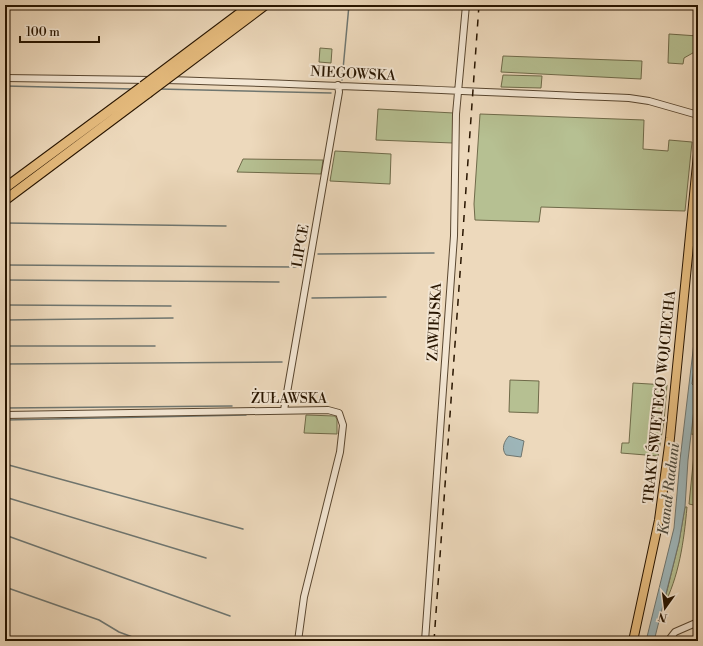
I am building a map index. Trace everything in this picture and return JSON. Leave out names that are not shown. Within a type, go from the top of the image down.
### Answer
[{"type":"highway","points":[[5,188],[251,5]]},
{"type":"highway","points":[[5,200],[265,5]]},
{"type":"main road","name":"TRAKT ŚWIĘTEGO WOJCIECHA","points":[[633,641],[656,539],[670,438],[698,154]]},
{"type":"street","name":"ZAWIEJSKA","points":[[425,641],[454,236],[456,114],[466,5]]},
{"type":"street","name":"NIEGOWSKA","points":[[5,78],[338,85],[638,99],[698,115]]},
{"type":"street","name":"LIPCE","points":[[284,410],[339,92],[338,85]]},
{"type":"street","name":"ŻUŁAWSKA","points":[[5,415],[284,410],[333,410],[339,413],[342,420],[340,452],[307,584],[298,641]]},
{"type":"street","points":[[668,641],[675,632],[698,622]]},
{"type":"green space","points":[[669,34],[698,36],[698,50],[684,58],[683,64],[668,63]]},
{"type":"green space","points":[[320,48],[332,49],[331,63],[319,62]]},
{"type":"green space","points":[[503,56],[642,61],[641,79],[501,72]]},
{"type":"green space","points":[[503,75],[542,76],[541,88],[501,87]]},
{"type":"green space","points":[[378,109],[454,113],[453,143],[376,140]]},
{"type":"green space","points":[[480,114],[644,120],[643,149],[668,151],[669,140],[692,142],[685,211],[541,207],[539,222],[475,220],[474,204]]},
{"type":"green space","points":[[335,151],[391,154],[390,184],[330,181]]},
{"type":"green space","points":[[243,159],[323,160],[321,174],[237,172]]},
{"type":"green space","points":[[698,375],[698,435],[691,434]]},
{"type":"green space","points":[[510,380],[539,381],[538,413],[509,412]]},
{"type":"green space","points":[[633,383],[667,385],[664,421],[658,456],[621,453],[622,443],[629,443]]},
{"type":"green space","points":[[306,415],[335,416],[337,419],[337,434],[304,433]]},
{"type":"green space","points":[[694,454],[698,455],[698,506],[689,504]]},
{"type":"green space","points":[[685,507],[687,507],[686,520],[680,558],[673,584],[663,607],[679,542]]},
{"type":"water","points":[[698,309],[698,375],[688,460],[685,507],[679,542],[654,641],[646,641],[674,528],[680,460]]},
{"type":"water","points":[[509,436],[524,441],[521,457],[506,455],[504,453],[504,445]]},
{"type":"waterway","points":[[342,80],[349,5]]},
{"type":"waterway","points":[[5,86],[133,89]]},
{"type":"waterway","points":[[159,89],[331,93]]},
{"type":"waterway","points":[[5,223],[226,226]]},
{"type":"waterway","points":[[318,254],[434,253]]},
{"type":"waterway","points":[[5,265],[296,267]]},
{"type":"waterway","points":[[5,280],[279,282]]},
{"type":"waterway","points":[[312,298],[386,297]]},
{"type":"waterway","points":[[5,305],[171,306]]},
{"type":"waterway","points":[[5,320],[173,318]]},
{"type":"waterway","points":[[5,346],[155,346]]},
{"type":"waterway","points":[[5,364],[282,362]]},
{"type":"waterway","points":[[5,408],[232,406]]},
{"type":"waterway","points":[[5,420],[246,415]]},
{"type":"waterway","points":[[5,464],[243,529]]},
{"type":"waterway","points":[[5,497],[206,558]]},
{"type":"waterway","points":[[5,535],[230,616]]},
{"type":"waterway","points":[[5,587],[99,620],[119,632],[143,641]]},
{"type":"waterway","points":[[5,638],[14,641]]},
{"type":"railway","points":[[434,641],[479,5]]},
{"type":"water label","name":"Kanał Raduni","points":[[669,489]]}]
